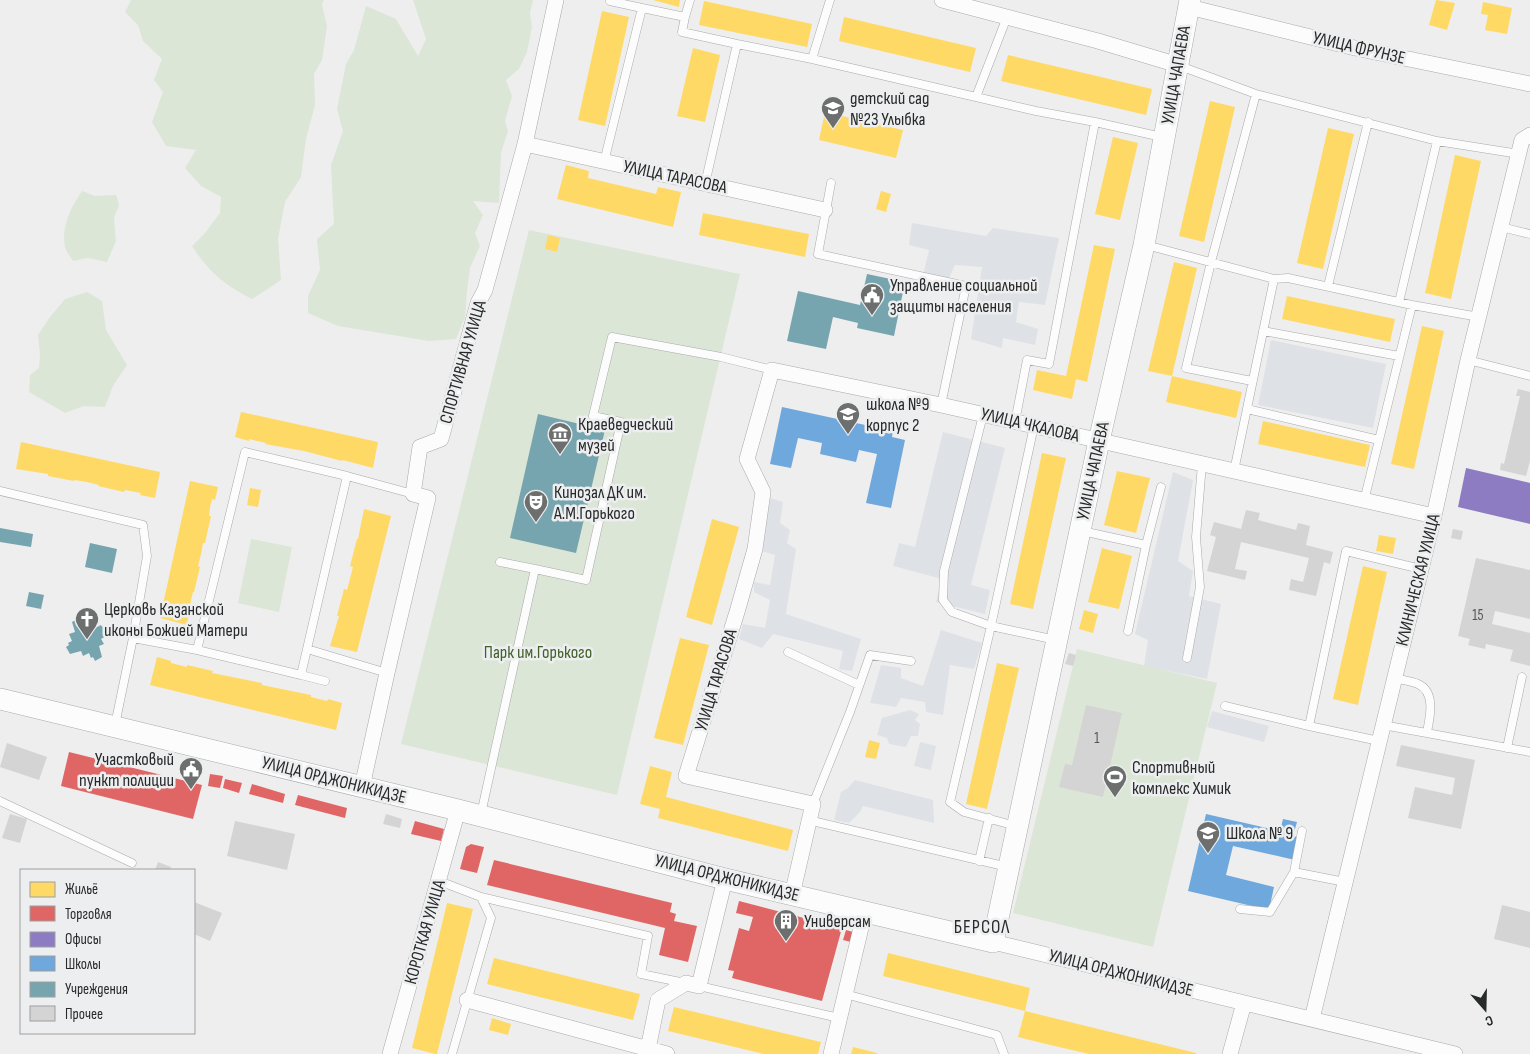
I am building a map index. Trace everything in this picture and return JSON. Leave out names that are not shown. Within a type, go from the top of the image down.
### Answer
[{"type":"street","points":[[942,0],[1098,41],[1178,65]]},
{"type":"street","name":"СПОРТИВНАЯ УЛИЦА","points":[[413,494],[420,447],[441,439],[478,303],[485,290],[525,144],[556,1]]},
{"type":"street","name":"УЛИЦА ЧАПАЕВА","points":[[993,942],[1099,441],[1144,245],[1189,4]]},
{"type":"street","name":"УЛИЦА ФРУНЗЕ","points":[[1189,4],[1382,54],[1530,84]]},
{"type":"street","name":"КЛИНИЧЕСКАЯ УЛИЦА","points":[[1312,1019],[1434,516],[1468,360],[1524,143]]},
{"type":"street","name":"УЛИЦА ТАРАСОВА","points":[[525,144],[825,210]]},
{"type":"street","name":"УЛИЦА ТАРАСОВА","points":[[772,370],[746,459],[763,492],[755,549],[686,776],[813,804]]},
{"type":"street","name":"УЛИЦА ЧКАЛОВА","points":[[772,370],[941,405],[1434,516]]},
{"type":"street","points":[[362,787],[428,498],[413,494]]},
{"type":"street","name":"УЛИЦА ОРДЖОНИКИДЗЕ","points":[[0,699],[458,810],[725,879],[865,911],[1455,1054]]},
{"type":"street","points":[[792,895],[813,804]]},
{"type":"street","name":"КОРОТКАЯ УЛИЦА","points":[[390,1054],[458,810]]},
{"type":"street","points":[[648,1051],[658,1000],[692,984],[725,879]]},
{"type":"street","points":[[831,1054],[865,911]]},
{"type":"street","points":[[467,1000],[648,1051],[666,1054]]},
{"type":"street","points":[[1230,1054],[1244,1003]]},
{"type":"lane","points":[[690,0],[682,32],[812,59],[1036,111],[1165,137]]},
{"type":"lane","points":[[812,59],[830,0]]},
{"type":"lane","points":[[610,1],[685,18]]},
{"type":"lane","points":[[604,162],[642,8]]},
{"type":"lane","points":[[976,97],[1007,17]]},
{"type":"lane","points":[[705,184],[737,44]]},
{"type":"lane","points":[[1178,65],[1256,94],[1437,141],[1524,143]]},
{"type":"lane","points":[[1252,381],[1186,368],[1211,262],[1256,94]]},
{"type":"lane","points":[[1015,422],[1028,360],[1049,364],[1095,122]]},
{"type":"lane","points":[[1328,286],[1368,122]]},
{"type":"lane","points":[[1398,302],[1437,141]]},
{"type":"lane","points":[[831,183],[818,254],[966,286],[941,405]]},
{"type":"lane","points":[[1501,227],[1530,234]]},
{"type":"lane","points":[[1144,245],[1274,279],[1288,278],[1412,305],[1479,317]]},
{"type":"lane","points":[[1234,471],[1274,279]]},
{"type":"lane","points":[[1364,501],[1412,305]]},
{"type":"lane","points":[[1263,331],[1400,356]]},
{"type":"lane","points":[[500,562],[586,580],[621,422],[593,416],[612,337],[721,357],[772,370]]},
{"type":"lane","points":[[1468,360],[1530,376]]},
{"type":"lane","points":[[1247,409],[1379,440]]},
{"type":"lane","points":[[983,415],[944,571],[942,600],[952,612],[991,626],[1057,640]]},
{"type":"lane","points":[[1018,827],[964,812],[950,802],[991,626],[1034,426]]},
{"type":"lane","points":[[197,650],[245,452],[413,494]]},
{"type":"lane","points":[[1187,658],[1200,587],[1196,537],[1202,464]]},
{"type":"lane","points":[[301,674],[347,476]]},
{"type":"lane","points":[[1128,631],[1146,545],[1161,487]]},
{"type":"lane","points":[[0,491],[143,525],[147,556],[134,638],[115,727]]},
{"type":"lane","points":[[1080,530],[1146,545]]},
{"type":"lane","points":[[1309,726],[1346,551],[1421,569]]},
{"type":"lane","points":[[480,816],[535,569]]},
{"type":"lane","points":[[134,638],[197,650],[301,674],[325,682]]},
{"type":"lane","points":[[306,649],[387,673]]},
{"type":"lane","points":[[788,652],[859,686]]},
{"type":"lane","points":[[813,804],[870,655],[911,661]]},
{"type":"lane","points":[[1507,748],[1522,677]]},
{"type":"lane","points":[[1394,678],[1420,684],[1429,695],[1431,710],[1427,732]]},
{"type":"lane","points":[[1225,706],[1379,741]]},
{"type":"lane","points":[[1383,725],[1530,752]]},
{"type":"lane","points":[[0,801],[132,864]]},
{"type":"lane","points":[[980,861],[989,818]]},
{"type":"lane","points":[[808,820],[1009,867]]},
{"type":"lane","points":[[1240,909],[1270,912],[1294,872],[1302,831]]},
{"type":"lane","points":[[1294,872],[1345,882]]},
{"type":"lane","points":[[439,881],[481,897],[648,936],[641,974],[839,1018]]},
{"type":"lane","points":[[452,1054],[491,918],[481,897]]},
{"type":"lane","points":[[844,994],[997,1035],[1004,1054]]},
{"type":"shaded area","points":[[912,223],[986,236],[993,228],[1059,238],[1045,305],[1019,302],[1016,322],[1038,329],[1035,345],[1003,338],[1002,348],[971,339],[982,267],[955,265],[948,280],[923,275],[929,250],[909,245]]},
{"type":"shaded area","points":[[1271,340],[1386,364],[1373,428],[1258,405]]},
{"type":"shaded area","points":[[943,432],[1005,448],[971,585],[990,590],[985,614],[936,602],[942,579],[893,566],[899,543],[915,547]]},
{"type":"shaded area","points":[[1173,472],[1193,480],[1178,561],[1193,571],[1189,596],[1221,604],[1207,679],[1144,666],[1148,640],[1135,634]]},
{"type":"shaded area","points":[[767,497],[783,502],[780,523],[790,530],[787,543],[796,549],[786,614],[861,639],[852,671],[839,669],[843,651],[773,634],[762,648],[739,639],[743,624],[765,628],[770,600],[754,592],[754,582],[770,585],[775,555],[755,549]]},
{"type":"shaded area","points":[[941,630],[982,643],[974,669],[950,665],[943,715],[926,712],[925,702],[901,698],[896,707],[870,703],[881,665],[901,668],[901,678],[923,686]]},
{"type":"shaded area","points":[[910,710],[919,714],[915,720],[920,724],[918,736],[911,736],[906,747],[889,744],[887,738],[877,735],[882,718]]},
{"type":"shaded area","points":[[1212,711],[1269,726],[1264,742],[1207,727]]},
{"type":"shaded area","points":[[920,742],[936,746],[931,770],[914,766]]},
{"type":"shaded area","points":[[855,780],[933,800],[934,823],[863,806],[849,823],[834,820],[841,792],[848,788]]},
{"type":"green space","points":[[131,0],[324,0],[322,5],[327,26],[322,60],[314,74],[315,105],[306,139],[301,177],[285,202],[278,239],[281,280],[252,299],[218,277],[205,264],[192,246],[205,233],[220,213],[221,197],[201,186],[185,168],[196,150],[166,146],[152,122],[163,92],[154,80],[162,59],[143,41],[138,25],[125,12]]},
{"type":"green space","points":[[413,0],[533,0],[530,13],[532,27],[527,52],[519,69],[506,80],[512,96],[505,121],[508,131],[501,153],[499,203],[473,201],[483,215],[475,233],[480,246],[470,268],[465,317],[456,339],[429,341],[338,326],[308,313],[308,296],[320,270],[317,239],[334,224],[331,165],[343,131],[337,109],[346,64],[354,50],[366,6],[396,19],[418,56],[426,39]]},
{"type":"green space","points":[[82,191],[95,196],[116,195],[119,205],[114,218],[116,241],[107,262],[88,258],[73,261],[66,249],[64,232],[71,210]]},
{"type":"green space","name":"Парк им.Горького","points":[[529,230],[740,274],[617,795],[401,744]]},
{"type":"green space","points":[[87,292],[102,301],[106,330],[127,365],[113,386],[105,407],[84,406],[65,413],[29,392],[30,375],[39,368],[38,335],[50,317],[65,299]]},
{"type":"green space","points":[[251,539],[292,547],[279,612],[238,603]]},
{"type":"green space","name":"Спортивный комплекс Химик","points":[[1077,649],[1217,683],[1153,947],[1013,913]]},
{"type":"building: Жильё","points":[[653,0],[680,0],[679,7]]},
{"type":"building: Жильё","points":[[1436,0],[1455,3],[1447,30],[1429,25]]},
{"type":"building: Жильё","points":[[704,1],[812,24],[807,47],[699,25]]},
{"type":"building: Жильё","points":[[1483,2],[1512,8],[1507,34],[1485,30],[1488,15],[1481,14]]},
{"type":"building: Жильё","points":[[602,11],[629,17],[605,126],[578,120]]},
{"type":"building: Жильё","points":[[844,17],[976,48],[970,72],[839,41]]},
{"type":"building: Жильё","points":[[693,48],[720,55],[705,122],[677,116]]},
{"type":"building: Жильё","points":[[1008,55],[1152,89],[1146,115],[1001,81]]},
{"type":"building: Жильё","points":[[1210,101],[1235,107],[1204,242],[1179,236]]},
{"type":"building: Жильё","points":[[825,112],[903,130],[896,158],[819,140]]},
{"type":"building: Жильё","points":[[1328,128],[1354,134],[1323,269],[1297,263]]},
{"type":"building: Жильё","points":[[1113,137],[1138,143],[1120,220],[1095,214]]},
{"type":"building: Жильё","points":[[1455,155],[1481,161],[1451,299],[1425,293]]},
{"type":"building: Жильё","points":[[566,165],[589,171],[588,178],[656,194],[658,187],[681,192],[673,227],[557,199]]},
{"type":"building: Жильё","points":[[881,191],[891,194],[886,212],[876,209]]},
{"type":"building: Жильё","points":[[703,213],[809,234],[805,257],[699,235]]},
{"type":"building: Жильё","points":[[548,235],[560,238],[557,252],[545,249]]},
{"type":"building: Жильё","points":[[1094,245],[1115,249],[1087,382],[1076,379],[1072,399],[1033,390],[1037,370],[1066,376]]},
{"type":"building: Жильё","points":[[1174,262],[1197,268],[1172,376],[1148,371]]},
{"type":"building: Жильё","points":[[1287,296],[1395,319],[1390,342],[1282,319]]},
{"type":"building: Жильё","points":[[1422,326],[1444,331],[1414,469],[1391,464]]},
{"type":"building: Жильё","points":[[1172,376],[1242,392],[1236,418],[1166,402]]},
{"type":"building: Жильё","points":[[241,412],[378,442],[373,468],[235,437]]},
{"type":"building: Жильё","points":[[1263,421],[1370,445],[1365,467],[1258,444]]},
{"type":"building: Жильё","points":[[21,442],[160,472],[155,498],[140,495],[141,493],[125,490],[124,492],[87,482],[16,469]]},
{"type":"building: Жильё","points":[[1042,453],[1066,458],[1033,609],[1010,604]]},
{"type":"building: Жильё","points":[[1117,471],[1150,478],[1136,533],[1104,525]]},
{"type":"building: Жильё","points":[[190,481],[218,487],[215,500],[212,499],[210,507],[209,516],[211,516],[205,543],[203,543],[198,566],[200,567],[191,600],[187,625],[160,618]]},
{"type":"building: Жильё","points":[[250,488],[261,490],[258,507],[247,505]]},
{"type":"building: Жильё","points":[[364,509],[391,516],[357,652],[330,646],[339,616],[337,616],[344,589],[347,590],[353,567],[350,566]]},
{"type":"building: Жильё","points":[[712,519],[739,527],[712,625],[686,617]]},
{"type":"building: Жильё","points":[[1379,535],[1396,538],[1393,554],[1376,551]]},
{"type":"building: Жильё","points":[[1102,548],[1132,556],[1119,609],[1088,602]]},
{"type":"building: Жильё","points":[[1363,566],[1387,572],[1358,705],[1333,699]]},
{"type":"building: Жильё","points":[[1084,610],[1098,614],[1093,633],[1079,629]]},
{"type":"building: Жильё","points":[[680,638],[709,645],[683,745],[654,738]]},
{"type":"building: Жильё","points":[[157,657],[187,667],[187,665],[213,671],[212,673],[342,703],[336,730],[150,685]]},
{"type":"building: Жильё","points":[[997,663],[1019,668],[987,809],[966,804]]},
{"type":"building: Жильё","points":[[869,740],[880,743],[876,759],[865,757]]},
{"type":"building: Жильё","points":[[650,766],[672,772],[666,797],[793,830],[788,851],[658,818],[660,809],[640,804]]},
{"type":"building: Жильё","points":[[447,903],[473,909],[437,1054],[435,1054],[412,1048]]},
{"type":"building: Жильё","points":[[888,953],[1030,988],[1025,1011],[883,976]]},
{"type":"building: Жильё","points":[[494,958],[640,994],[633,1020],[487,984]]},
{"type":"building: Жильё","points":[[674,1007],[821,1042],[818,1054],[764,1054],[668,1031]]},
{"type":"building: Жильё","points":[[1025,1011],[1196,1054],[1089,1054],[1018,1037]]},
{"type":"building: Жильё","points":[[492,1018],[511,1024],[508,1035],[489,1030]]},
{"type":"building: Жильё","points":[[853,1047],[877,1053],[877,1054],[851,1054]]},
{"type":"building: Торговля","points":[[69,752],[202,785],[193,819],[61,786]]},
{"type":"building: Торговля","points":[[210,774],[223,776],[220,788],[208,786]]},
{"type":"building: Торговля","points":[[225,779],[242,783],[239,793],[223,788]]},
{"type":"building: Торговля","points":[[252,784],[285,794],[283,803],[249,794]]},
{"type":"building: Торговля","points":[[298,795],[347,808],[345,818],[295,805]]},
{"type":"building: Торговля","points":[[415,821],[444,829],[441,841],[411,834]]},
{"type":"building: Торговля","points":[[471,844],[484,847],[477,873],[460,869],[466,847]]},
{"type":"building: Торговля","points":[[494,860],[672,903],[670,912],[676,914],[674,921],[697,926],[688,962],[659,955],[665,928],[487,885]]},
{"type":"building: Торговля","name":"Универсам","points":[[739,901],[842,928],[822,1001],[732,978],[734,971],[728,970],[739,928],[749,931],[753,917],[736,913]]},
{"type":"building: Торговля","points":[[846,930],[853,932],[851,942],[843,940]]},
{"type":"building: Офисы","points":[[1466,468],[1530,483],[1530,524],[1458,507]]},
{"type":"building: Школы","points":[[782,407],[893,431],[892,437],[905,440],[891,508],[866,503],[877,454],[859,450],[856,462],[820,454],[822,443],[798,438],[791,468],[770,464]]},
{"type":"building: Школы","points":[[1206,814],[1280,831],[1283,819],[1297,822],[1293,836],[1300,838],[1295,860],[1233,846],[1226,875],[1274,887],[1269,910],[1188,891]]},
{"type":"building: Учреждения","points":[[867,274],[905,282],[894,336],[857,328],[858,323],[833,317],[826,349],[787,341],[798,291],[860,305]]},
{"type":"building: Учреждения","points":[[538,414],[605,430],[576,553],[510,538]]},
{"type":"building: Учреждения","points":[[0,528],[33,534],[31,547],[0,542]]},
{"type":"building: Учреждения","points":[[90,543],[117,549],[112,573],[85,567]]},
{"type":"building: Учреждения","points":[[29,592],[44,595],[41,609],[26,606]]},
{"type":"building: Учреждения","name":"Церковь Казанской иконы Божией Матери","points":[[79,618],[81,622],[84,620],[87,625],[92,622],[95,628],[105,625],[109,632],[101,639],[104,644],[99,646],[102,657],[95,661],[89,653],[83,656],[81,651],[70,654],[66,647],[72,641],[69,634],[75,632],[72,622]]},
{"type":"building: Прочее","points":[[1518,389],[1530,392],[1530,461],[1526,476],[1500,470],[1501,463],[1504,464],[1520,396],[1516,396]]},
{"type":"building: Прочее","points":[[1246,510],[1260,513],[1258,520],[1296,530],[1298,523],[1310,526],[1306,545],[1333,552],[1330,564],[1324,562],[1316,596],[1289,590],[1291,579],[1303,582],[1309,558],[1241,542],[1235,569],[1247,571],[1245,580],[1207,571],[1216,537],[1210,535],[1214,522],[1241,529]]},
{"type":"building: Прочее","points":[[1453,529],[1463,531],[1461,540],[1451,538]]},
{"type":"building: Прочее","points":[[1476,558],[1530,570],[1530,619],[1495,611],[1492,624],[1530,633],[1530,666],[1510,661],[1513,650],[1486,644],[1485,649],[1468,645],[1470,639],[1458,636]]},
{"type":"building: Прочее","points":[[1069,653],[1076,655],[1073,666],[1065,664]]},
{"type":"building: Прочее","points":[[1086,705],[1122,713],[1103,797],[1059,787],[1065,764],[1072,765]]},
{"type":"building: Прочее","points":[[7,743],[47,757],[39,780],[0,767]]},
{"type":"building: Прочее","points":[[1401,745],[1475,760],[1461,829],[1408,818],[1415,787],[1452,795],[1455,778],[1396,766]]},
{"type":"building: Прочее","points":[[10,814],[27,819],[20,843],[2,838]]},
{"type":"building: Прочее","points":[[386,814],[402,819],[400,828],[383,824]]},
{"type":"building: Прочее","points":[[235,821],[295,834],[287,870],[227,856]]},
{"type":"building: Прочее","points":[[158,862],[171,867],[170,869],[155,869]]},
{"type":"building: Прочее","points":[[195,902],[222,913],[210,941],[195,934]]},
{"type":"building: Прочее","points":[[1502,905],[1530,912],[1530,948],[1494,939]]},
{"type":"place","name":"детский сад №23 Улыбка","points":[[833,129]]},
{"type":"place","name":"Управление социальной защиты населения","points":[[872,316]]},
{"type":"place","name":"школа №9 корпус 2","points":[[848,435]]},
{"type":"place","name":"Краеведческий музей","points":[[560,455]]},
{"type":"place","name":"Кинозал ДК им. А.М.Горького","points":[[536,523]]},
{"type":"place","name":"Церковь Казанской иконы Божией Матери","points":[[87,640]]},
{"type":"place","name":"Участковый пункт полиции","points":[[191,790]]},
{"type":"place","name":"Спортивный комплекс Химик","points":[[1115,798]]},
{"type":"place","name":"Школа № 9","points":[[1208,854]]},
{"type":"place","name":"Универсам","points":[[786,942]]},
{"type":"district","name":"БЕРСОЛ","points":[[982,927]]}]
